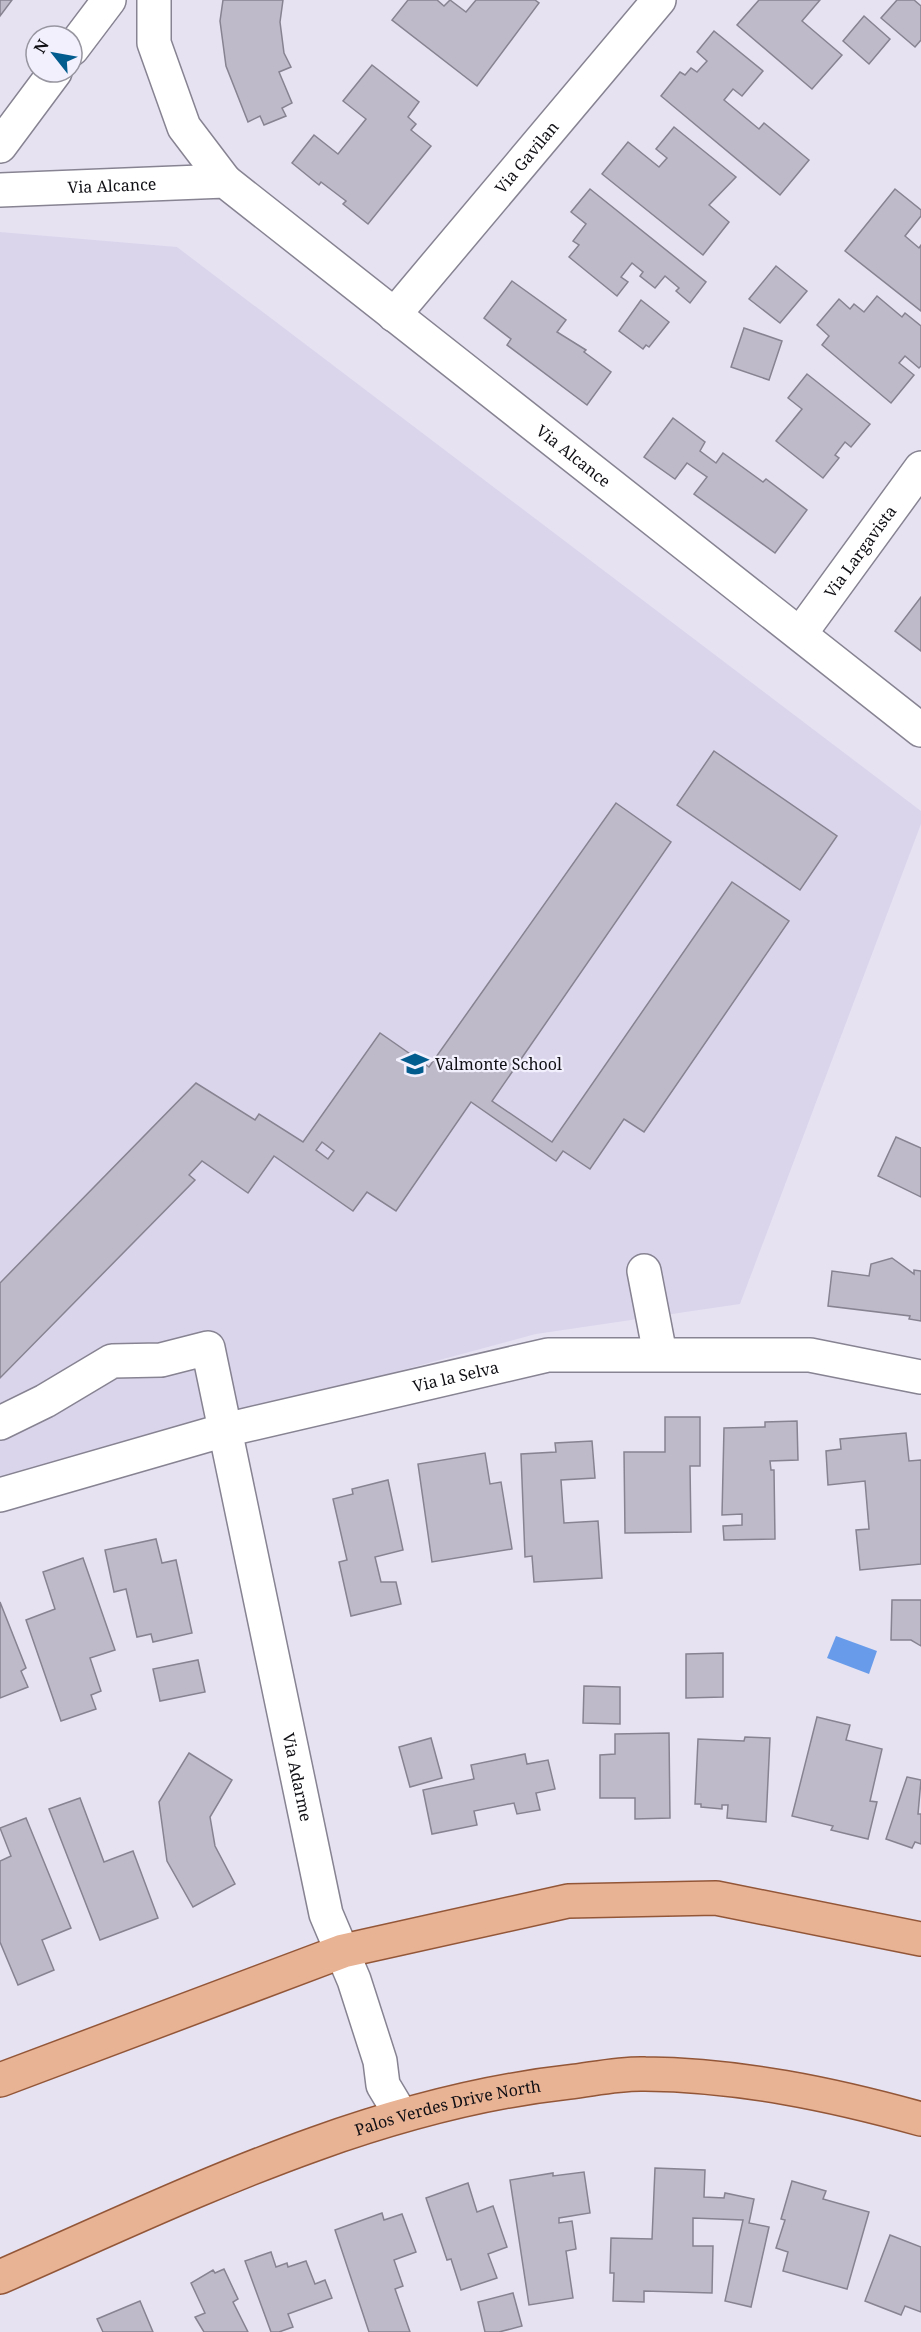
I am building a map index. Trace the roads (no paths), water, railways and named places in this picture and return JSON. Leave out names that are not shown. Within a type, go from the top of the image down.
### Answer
[{"type":"main road","points":[[0,2080],[343,1951],[568,1901],[716,1898],[921,1939]]},
{"type":"main road","name":"Palos Verdes Drive North","points":[[0,2277],[269,2160],[401,2115],[522,2087],[642,2073],[734,2078],[869,2105],[921,2119]]},
{"type":"street","points":[[84,33],[109,0]]},
{"type":"street","name":"Via Alcance","points":[[154,0],[154,43],[184,127],[225,181],[921,730]]},
{"type":"street","name":"Via Gavilan","points":[[394,315],[659,0]]},
{"type":"street","points":[[0,146],[46,84]]},
{"type":"street","name":"Via Alcance","points":[[0,190],[225,181]]},
{"type":"street","name":"Via Largavista","points":[[800,634],[921,468]]},
{"type":"street","points":[[644,1271],[660,1354]]},
{"type":"street","name":"Via Adarme","points":[[0,1423],[45,1401],[112,1361],[161,1360],[208,1348],[326,1914],[343,1951],[380,2061],[383,2085],[401,2115]]},
{"type":"street","name":"Via la Selva","points":[[0,1495],[225,1430],[548,1355],[810,1354],[921,1377]]},
{"type":"water","points":[[836,1636],[877,1651],[869,1674],[827,1658]]},
{"type":"place","name":"Valmonte School","points":[[415,1064]]}]
